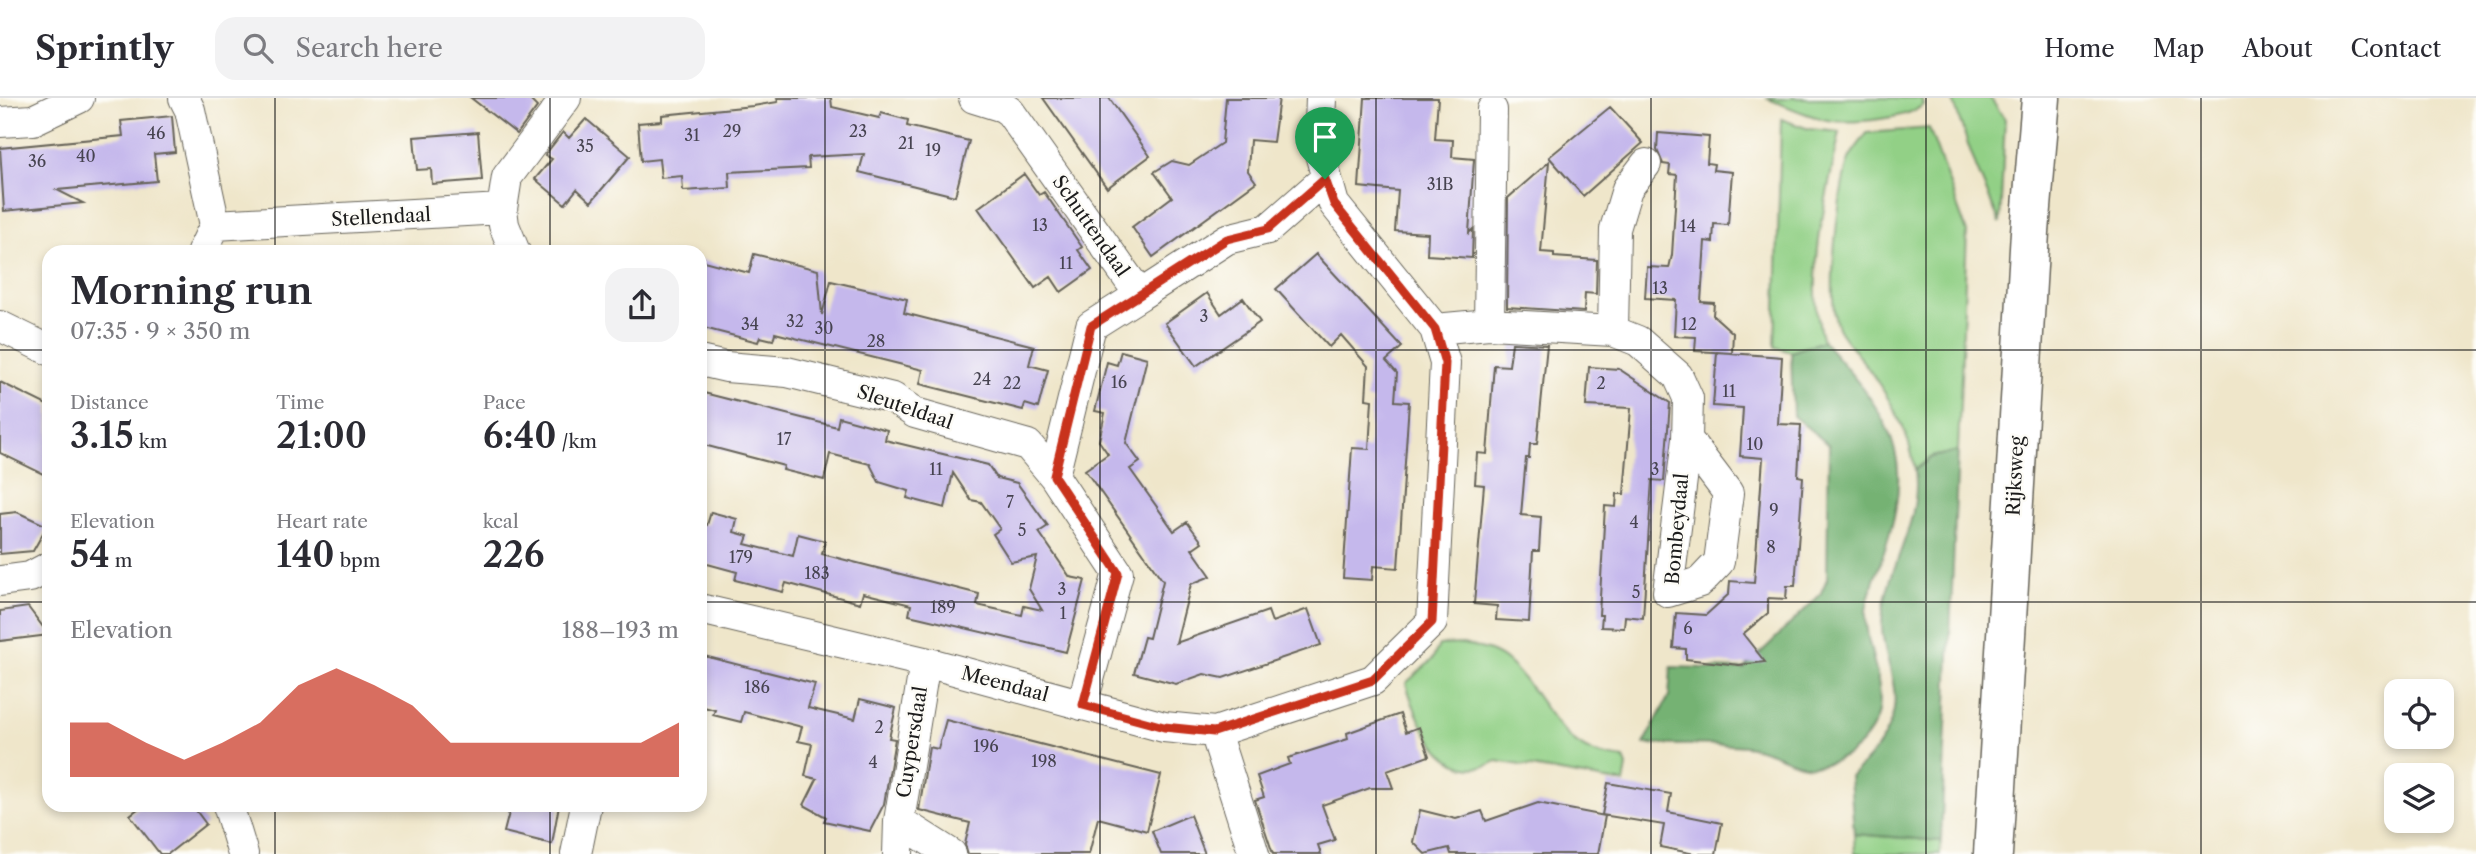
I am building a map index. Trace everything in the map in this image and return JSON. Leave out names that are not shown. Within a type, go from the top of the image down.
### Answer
[{"type":"main road","name":"Rijksweg","points":[[1993,854],[2030,232],[2042,98]]},
{"type":"street","points":[[0,122],[33,120],[79,98]]},
{"type":"street","points":[[184,98],[190,110],[215,225],[205,245]]},
{"type":"street","points":[[512,245],[504,225],[502,209],[508,177],[566,98]]},
{"type":"street","name":"Schuttendaal","points":[[974,98],[1003,107],[1010,112],[1140,295],[1227,239],[1268,229],[1325,179]]},
{"type":"street","name":"Meendaal","points":[[707,610],[925,662],[1164,727],[1214,732],[1373,680],[1432,622],[1445,363],[1435,329],[1334,204],[1318,149],[1321,98]]},
{"type":"street","points":[[1489,324],[1492,110]]},
{"type":"street","points":[[1612,331],[1615,229],[1627,189],[1646,164]]},
{"type":"street","name":"Stellendaal","points":[[215,225],[502,209]]},
{"type":"street","points":[[1054,476],[1091,326],[1140,295]]},
{"type":"street","points":[[1435,329],[1489,324],[1612,331],[1638,341],[1678,376],[1688,398],[1686,439]]},
{"type":"street","points":[[0,326],[42,347]]},
{"type":"street","name":"Sleuteldaal","points":[[707,363],[726,368],[787,372],[893,398],[915,413],[1028,445],[1054,476],[1118,573],[1083,705]]},
{"type":"street","points":[[0,580],[30,577],[42,571]]},
{"type":"street","name":"Cuypersdaal","points":[[898,854],[900,821],[925,662]]},
{"type":"street","points":[[1214,732],[1254,854]]},
{"type":"street","points":[[230,812],[243,854]]},
{"type":"street","points":[[576,854],[585,812]]},
{"type":"street","name":"Cuypersdaal","points":[[900,821],[951,854]]},
{"type":"green space","points":[[1766,98],[1921,98],[1923,105],[1893,117],[1867,121],[1833,121]]},
{"type":"green space","points":[[1952,98],[1990,98],[2005,119],[2000,223],[1976,167]]},
{"type":"green space","points":[[1781,119],[1809,129],[1840,132],[1824,209],[1817,264],[1818,317],[1823,341],[1791,352],[1775,347]]},
{"type":"green space","points":[[1929,128],[1967,232],[1958,451],[1932,457],[1915,470],[1903,427],[1890,401],[1839,330],[1835,316],[1833,272],[1841,195],[1853,152],[1867,133]]},
{"type":"green space","points":[[1823,341],[1875,406],[1890,436],[1897,465],[1898,493],[1893,521],[1866,611],[1880,698],[1875,724],[1862,743],[1851,752],[1816,766],[1793,762],[1745,746],[1644,744],[1669,696],[1671,667],[1744,669],[1820,595],[1827,579],[1829,445],[1793,416],[1791,352]]},
{"type":"green space","points":[[1958,451],[1941,841],[1854,834],[1850,776],[1879,744],[1888,729],[1894,709],[1895,697],[1882,626],[1888,587],[1913,510],[1915,470],[1932,457]]},
{"type":"green space","points":[[1463,644],[1493,652],[1508,662],[1529,685],[1556,723],[1578,744],[1596,753],[1624,759],[1627,766],[1624,783],[1497,761],[1479,767],[1463,766],[1449,759],[1426,732],[1406,683],[1432,660],[1439,645]]},
{"type":"green space","points":[[1854,834],[1941,841],[1940,854],[1855,854]]},
{"type":"building","points":[[471,98],[528,98],[537,107],[517,134]]},
{"type":"building","points":[[777,98],[831,98],[832,107],[879,118],[881,113],[908,120],[907,126],[969,141],[955,196],[859,172],[864,154],[808,157],[809,168],[729,172],[730,188],[683,191],[682,176],[661,178],[659,159],[641,161],[638,123],[662,121],[662,115],[778,102]]},
{"type":"building","points":[[1043,98],[1109,98],[1150,156],[1107,188]]},
{"type":"building","points":[[1226,98],[1279,98],[1273,142],[1250,140],[1248,171],[1256,182],[1153,257],[1132,227],[1172,197],[1154,172],[1172,161],[1189,165],[1222,143]]},
{"type":"building","points":[[1365,98],[1438,98],[1435,139],[1453,140],[1452,157],[1474,159],[1469,233],[1473,229],[1472,258],[1427,255],[1428,233],[1395,231],[1398,191],[1359,187]]},
{"type":"building","points":[[1610,107],[1643,143],[1583,196],[1549,157]]},
{"type":"building","points":[[172,116],[175,152],[154,154],[157,181],[57,190],[83,203],[4,211],[0,148],[123,136],[121,121]]},
{"type":"building","points":[[586,119],[630,156],[591,202],[577,189],[565,204],[535,179],[552,159],[545,155],[563,132],[569,138]]},
{"type":"building","points":[[478,132],[482,180],[432,184],[431,169],[417,170],[414,137]]},
{"type":"building","points":[[1658,133],[1709,137],[1707,163],[1714,164],[1713,170],[1732,172],[1728,225],[1714,224],[1713,242],[1705,241],[1701,302],[1714,303],[1713,315],[1733,333],[1732,353],[1695,351],[1696,337],[1674,336],[1676,300],[1645,298],[1647,267],[1669,268],[1672,255],[1677,175],[1669,174],[1670,165],[1663,164],[1657,150]]},
{"type":"building","points":[[1549,162],[1541,252],[1554,253],[1554,257],[1597,260],[1596,294],[1585,293],[1584,312],[1507,307],[1508,198]]},
{"type":"building","points":[[1024,174],[1039,195],[1044,192],[1082,247],[1078,250],[1092,270],[1061,292],[1051,277],[1035,288],[978,208]]},
{"type":"building","points":[[754,254],[818,270],[822,315],[831,281],[907,299],[904,313],[1034,346],[1029,365],[1048,370],[1038,408],[1025,404],[1023,410],[920,384],[923,370],[775,333],[773,340],[760,337],[758,342],[707,329],[707,262],[749,273]]},
{"type":"building","points":[[1316,254],[1402,347],[1386,361],[1397,373],[1395,401],[1409,402],[1398,568],[1373,566],[1372,580],[1343,578],[1352,448],[1369,449],[1372,400],[1366,399],[1368,366],[1341,335],[1329,347],[1276,289]]},
{"type":"building","points":[[1207,293],[1221,314],[1243,298],[1260,322],[1196,366],[1165,323]]},
{"type":"building","points":[[1512,343],[1547,345],[1537,444],[1530,444],[1529,458],[1526,458],[1521,515],[1541,517],[1539,551],[1533,551],[1529,622],[1496,620],[1497,606],[1474,604],[1484,485],[1475,484],[1477,453],[1487,454],[1494,365],[1509,366]]},
{"type":"building","points":[[1121,351],[1147,358],[1126,443],[1140,462],[1130,469],[1174,531],[1187,522],[1202,542],[1192,549],[1211,576],[1191,584],[1176,643],[1268,611],[1272,622],[1308,609],[1321,645],[1223,678],[1204,674],[1176,684],[1134,673],[1144,637],[1149,638],[1163,581],[1085,470],[1108,454],[1099,441],[1105,413],[1095,411],[1107,362],[1117,365]]},
{"type":"building","points":[[1717,352],[1782,357],[1778,424],[1801,425],[1798,476],[1803,477],[1795,586],[1787,586],[1786,599],[1768,598],[1768,613],[1743,634],[1765,662],[1739,665],[1686,659],[1686,649],[1673,648],[1676,613],[1706,615],[1729,594],[1730,581],[1754,583],[1763,458],[1740,456],[1743,408],[1713,406]]},
{"type":"building","points":[[1589,367],[1619,369],[1670,403],[1664,481],[1652,480],[1643,618],[1625,616],[1624,628],[1601,627],[1602,615],[1599,615],[1605,506],[1616,507],[1617,494],[1624,494],[1631,408],[1586,406]]},
{"type":"building","points":[[0,382],[42,403],[42,474],[0,453]]},
{"type":"building","points":[[707,394],[837,427],[839,417],[887,430],[885,440],[988,465],[997,478],[1017,483],[1048,526],[1039,532],[1070,577],[1085,580],[1066,652],[909,615],[911,605],[863,593],[860,603],[786,583],[783,592],[735,580],[737,572],[707,564],[707,525],[711,512],[737,519],[734,532],[748,536],[745,544],[793,556],[798,534],[825,541],[822,554],[979,594],[977,605],[1022,615],[1024,606],[1042,610],[1029,589],[1037,557],[1011,562],[993,534],[1000,529],[981,502],[971,500],[953,473],[945,508],[907,498],[909,491],[879,482],[870,464],[830,454],[824,480],[783,470],[784,466],[707,446]]},
{"type":"building","points":[[17,512],[42,524],[42,535],[33,551],[0,554],[0,514]]},
{"type":"building","points":[[28,607],[42,626],[42,636],[0,641],[0,611]]},
{"type":"building","points":[[707,657],[815,684],[808,708],[855,719],[860,699],[896,708],[889,738],[895,739],[884,804],[870,831],[824,821],[826,817],[804,805],[817,779],[805,776],[812,744],[798,741],[802,727],[744,712],[741,722],[713,715],[715,710],[707,708]]},
{"type":"building","points":[[1400,714],[1406,732],[1419,727],[1429,756],[1387,771],[1393,788],[1370,788],[1322,805],[1335,840],[1318,845],[1321,854],[1273,854],[1255,800],[1264,797],[1257,776],[1290,764],[1288,758],[1348,739],[1347,733]]},
{"type":"building","points":[[946,720],[1161,775],[1147,831],[1098,818],[1089,854],[968,854],[965,844],[970,823],[919,810],[929,747],[938,749]]},
{"type":"building","points":[[1608,783],[1671,794],[1668,812],[1722,823],[1716,854],[1695,854],[1660,847],[1664,825],[1602,815]]},
{"type":"building","points":[[1538,803],[1605,816],[1598,854],[1451,854],[1449,848],[1425,854],[1413,842],[1420,810],[1456,819],[1482,811],[1486,821]]},
{"type":"building","points":[[134,812],[197,812],[206,824],[168,854],[160,854],[130,815]]},
{"type":"building","points":[[509,812],[558,812],[552,844],[504,832]]},
{"type":"building","points":[[1190,815],[1205,854],[1161,854],[1152,831]]},
{"type":"route","points":[[1325,179],[1334,204],[1435,329],[1445,363],[1432,622],[1373,680],[1214,732],[1164,727],[1083,705],[1118,573],[1054,476],[1073,408],[1091,326],[1227,239],[1268,229],[1325,179]]}]
